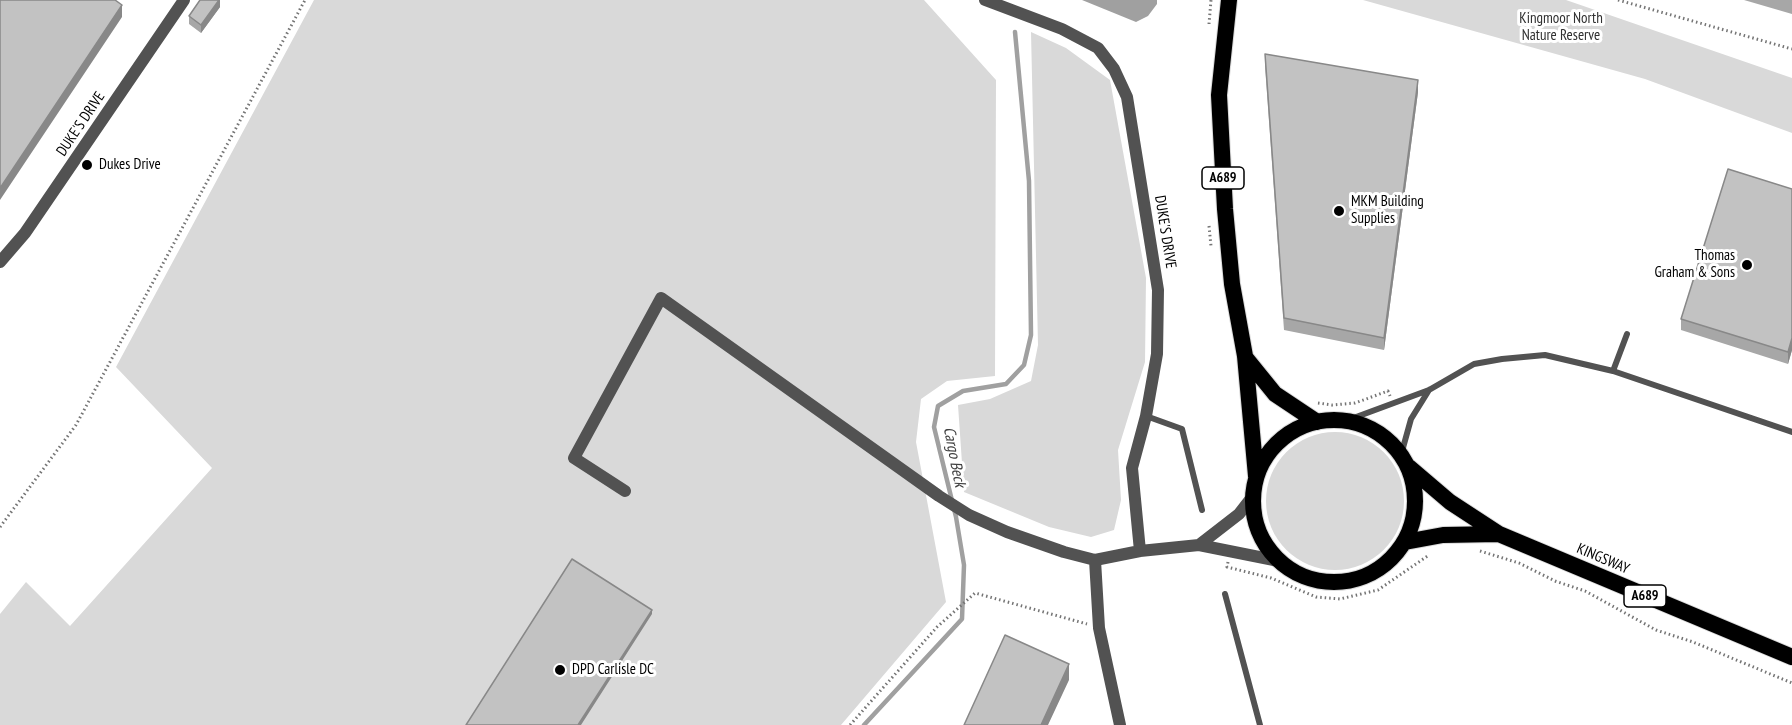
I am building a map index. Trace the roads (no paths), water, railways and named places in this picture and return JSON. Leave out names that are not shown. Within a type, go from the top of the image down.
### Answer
[{"type":"highway","name":"A689","points":[[1228,0],[1219,94],[1232,284],[1245,356],[1256,477],[1253,496],[1255,520],[1264,543],[1280,561],[1299,575],[1323,582],[1347,582],[1370,575],[1390,561],[1405,542],[1412,524],[1416,505],[1414,485],[1405,461],[1388,440],[1372,429],[1348,420],[1317,422],[1297,429],[1279,441],[1265,458],[1256,477]]},
{"type":"highway","name":"A689","points":[[1245,356],[1275,394],[1317,422]]},
{"type":"highway","name":"KINGSWAY","points":[[1405,461],[1450,502],[1499,534],[1792,657]]},
{"type":"highway","name":"KINGSWAY","points":[[1405,542],[1457,534],[1499,534]]},
{"type":"street","name":"DUKE'S DRIVE","points":[[0,262],[26,233],[184,0]]},
{"type":"street","name":"DUKE'S DRIVE","points":[[985,0],[1062,29],[1098,48],[1114,69],[1127,97],[1158,290],[1157,354],[1146,416],[1132,468],[1140,551]]},
{"type":"street","points":[[625,491],[574,459],[661,298],[969,515],[1036,542],[1095,560],[1140,551],[1199,545],[1280,561]]},
{"type":"street","points":[[1199,545],[1239,514],[1253,496]]},
{"type":"street","points":[[1095,560],[1099,628],[1120,725]]},
{"type":"lane","points":[[1613,371],[1627,334]]},
{"type":"lane","points":[[1348,420],[1429,390],[1474,364],[1545,355],[1613,371],[1792,432]]},
{"type":"lane","points":[[1405,461],[1412,419],[1429,390]]},
{"type":"lane","points":[[1146,416],[1182,429],[1202,510]]},
{"type":"lane","points":[[1225,594],[1260,725]]},
{"type":"waterway","name":"Cargo Beck","points":[[864,725],[962,619],[964,565],[956,517],[934,427],[938,406],[963,391],[1006,384],[1024,365],[1031,335],[1029,181],[1015,32]]},
{"type":"place","name":"Dukes Drive","points":[[87,165]]},
{"type":"place","name":"MKM Building Supplies","points":[[1339,211]]},
{"type":"place","name":"Thomas Graham & Sons","points":[[1747,265]]},
{"type":"place","name":"DPD Carlisle DC","points":[[560,670]]},
{"type":"park label","name":"Kingmoor North Nature Reserve","points":[[1561,28]]}]
